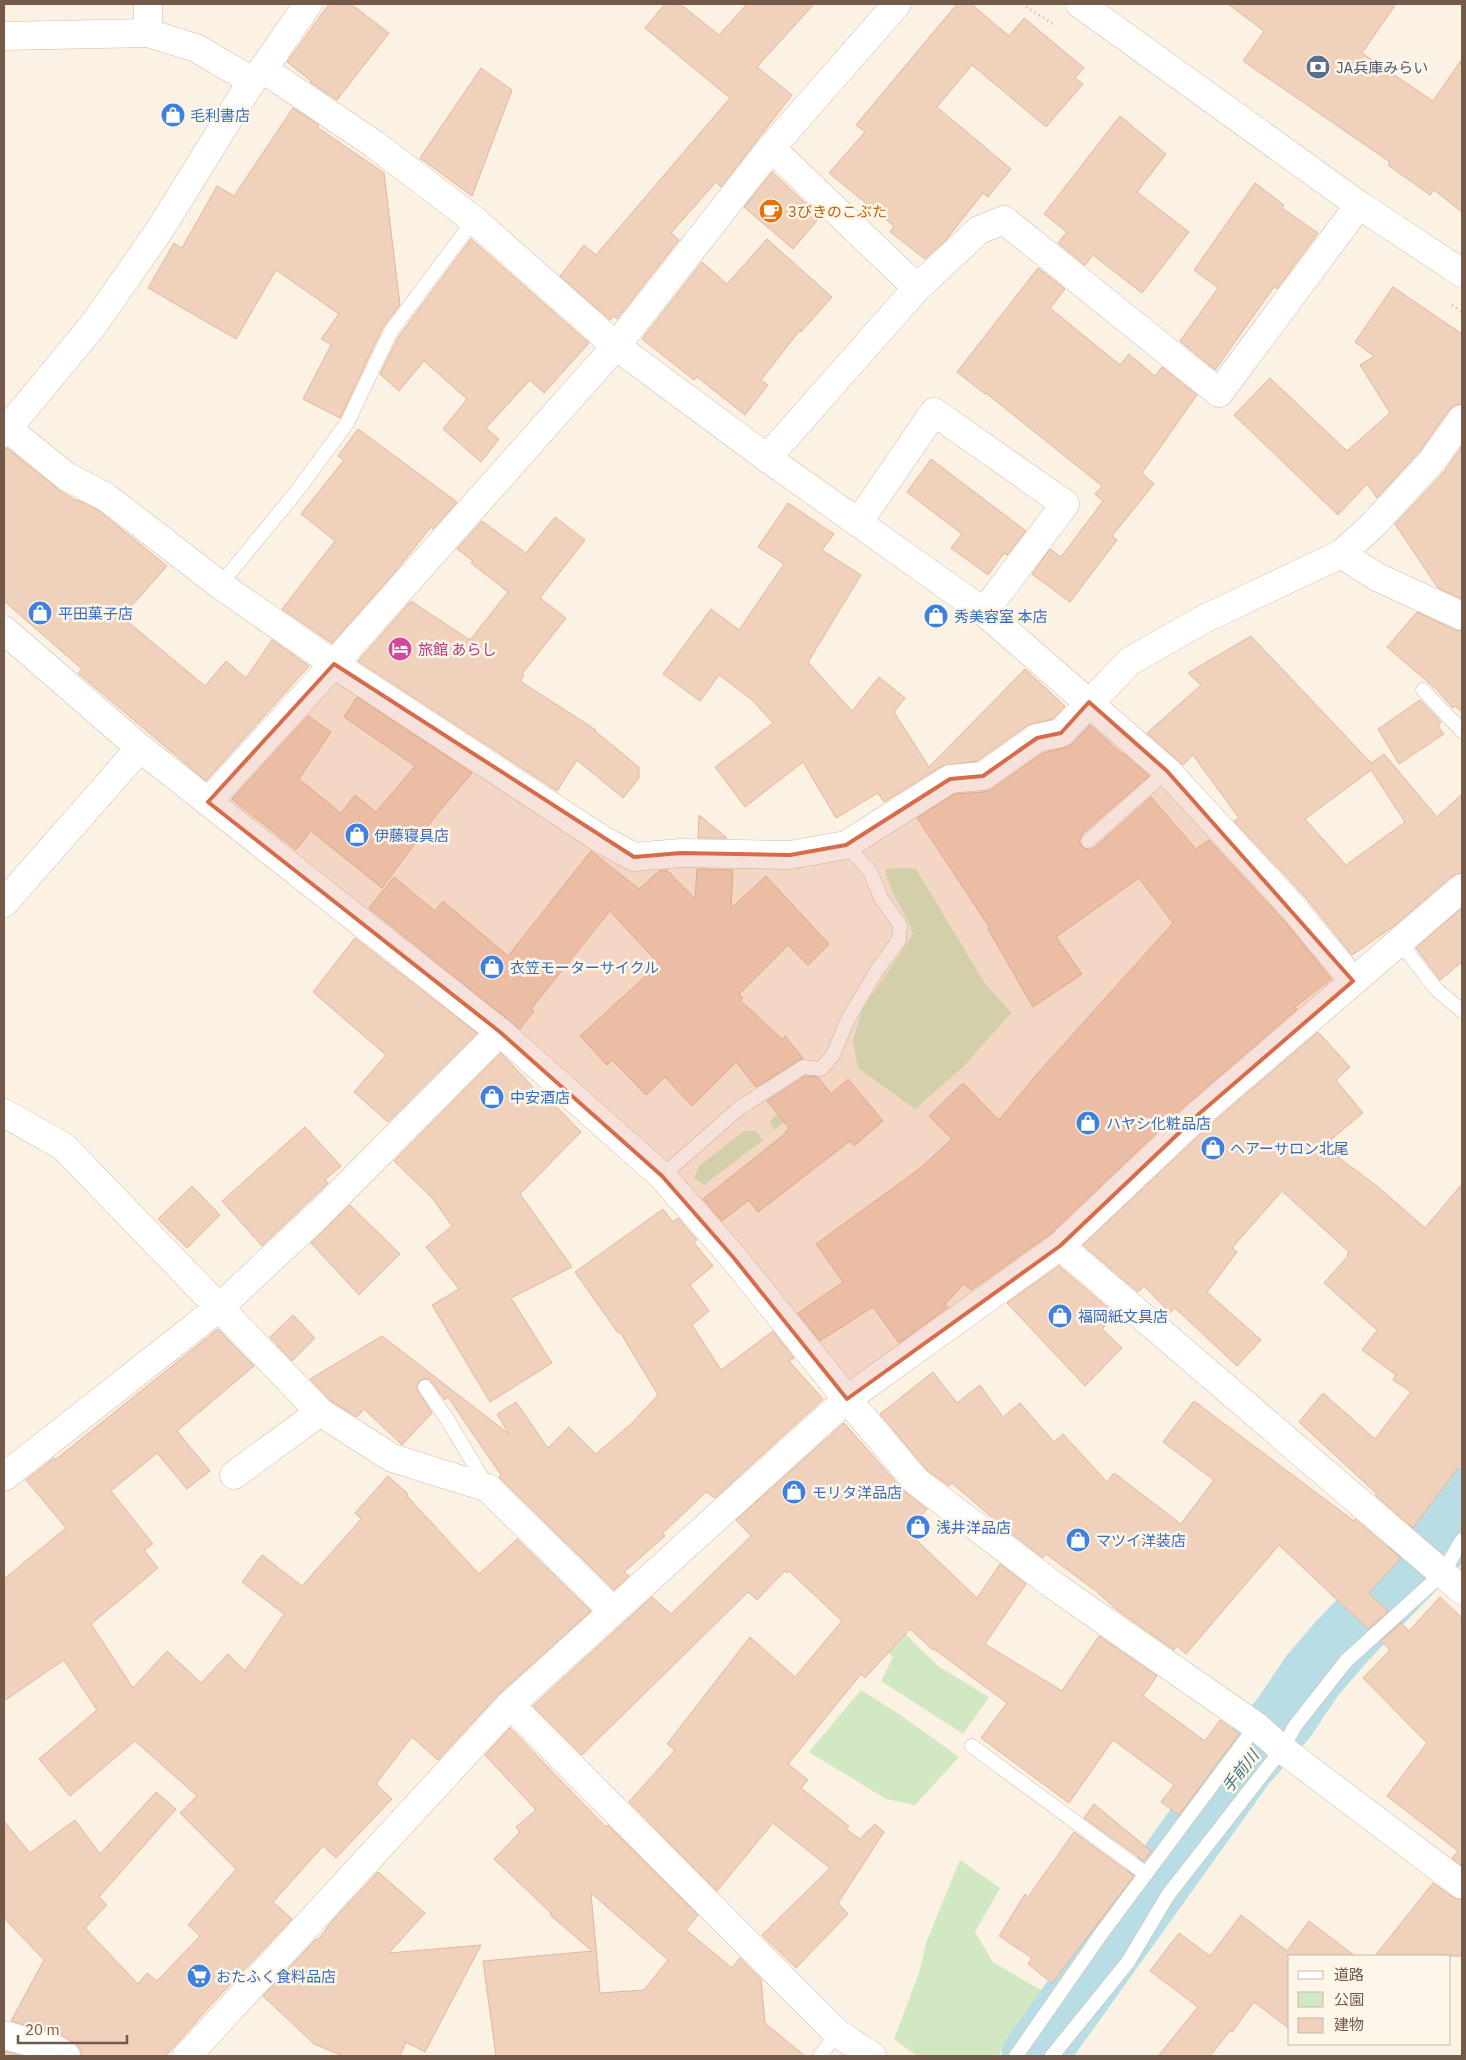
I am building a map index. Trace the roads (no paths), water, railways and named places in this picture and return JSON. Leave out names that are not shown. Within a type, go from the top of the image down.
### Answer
[{"type":"street","points":[[148,4],[148,33]]},
{"type":"street","points":[[308,4],[258,75],[159,231],[94,324],[5,430],[66,476],[106,497],[220,585],[334,664],[593,834],[634,858],[681,853],[790,855],[846,845],[950,779],[983,776],[1038,738],[1061,733],[1130,661],[1204,619],[1341,554],[1373,525],[1432,461],[1462,419]]},
{"type":"street","points":[[208,802],[334,664],[616,346],[772,148],[897,4]]},
{"type":"street","points":[[1080,4],[1359,205],[1462,274]]},
{"type":"street","points":[[4,36],[148,33],[196,48],[258,75],[374,144],[474,220],[616,346],[767,458],[984,612],[1166,771],[1296,911],[1353,980]]},
{"type":"street","points":[[772,148],[917,288]]},
{"type":"street","points":[[767,458],[917,288],[979,230],[1004,220],[1219,392],[1359,205]]},
{"type":"street","points":[[858,522],[934,412],[1065,504],[984,612]]},
{"type":"street","points":[[1341,554],[1377,577],[1462,616]]},
{"type":"street","points":[[4,630],[140,748],[500,1032],[662,1176],[733,1257],[846,1399],[916,1481],[1053,1585],[1256,1726],[1282,1749],[1462,1885]]},
{"type":"street","points":[[5,897],[140,748]]},
{"type":"street","points":[[187,2056],[510,1705],[846,1399],[1060,1246],[1200,1113],[1462,888]]},
{"type":"street","points":[[4,1475],[220,1308],[320,1213],[500,1032]]},
{"type":"street","points":[[4,1112],[64,1147],[320,1412],[392,1458],[488,1488],[613,1611]]},
{"type":"street","points":[[1060,1246],[1453,1582]]},
{"type":"street","points":[[234,1475],[320,1412]]},
{"type":"street","points":[[510,1705],[837,2033],[872,2056]]},
{"type":"street","points":[[4,2035],[53,2048],[66,2056]]},
{"type":"lane","points":[[220,585],[297,491],[347,423],[391,331],[474,220]]},
{"type":"lane","points":[[1423,690],[1462,731]]},
{"type":"lane","points":[[1088,841],[1166,771]]},
{"type":"lane","points":[[662,1176],[738,1110],[803,1068],[821,1069],[833,1055],[848,1019],[877,970],[899,940],[900,925],[881,898],[870,871],[846,845]]},
{"type":"lane","points":[[1399,941],[1436,989],[1462,1011]]},
{"type":"lane","points":[[424,1387],[447,1419],[488,1488]]},
{"type":"lane","points":[[1052,2056],[1128,1962],[1168,1895],[1282,1749],[1295,1726],[1346,1661],[1453,1582],[1462,1540]]},
{"type":"lane","points":[[1016,2056],[1101,1934],[1256,1726]]},
{"type":"lane","points":[[972,1746],[1146,1874]]},
{"type":"lane","points":[[820,2056],[837,2033]]},
{"type":"waterway","name":"手前川","points":[[1034,2056],[1243,1764],[1283,1719],[1312,1676],[1342,1641],[1434,1546],[1462,1500]]},
{"type":"place","name":"JA兵庫みらい","points":[[1318,67]]},
{"type":"place","name":"毛利書店","points":[[173,115]]},
{"type":"place","name":"3びきのこぶた","points":[[771,211]]},
{"type":"place","name":"平田菓子店","points":[[40,613]]},
{"type":"place","name":"秀美容室 本店","points":[[936,616]]},
{"type":"place","name":"旅館 あらし","points":[[400,649]]},
{"type":"place","name":"伊藤寝具店","points":[[357,835]]},
{"type":"place","name":"衣笠モーターサイクル","points":[[492,967]]},
{"type":"place","name":"中安酒店","points":[[492,1097]]},
{"type":"place","name":"ハヤシ化粧品店","points":[[1088,1123]]},
{"type":"place","name":"ヘアーサロン北尾","points":[[1213,1148]]},
{"type":"place","name":"福岡紙文具店","points":[[1060,1316]]},
{"type":"place","name":"モリタ洋品店","points":[[794,1492]]},
{"type":"place","name":"浅井洋品店","points":[[918,1527]]},
{"type":"place","name":"マツイ洋装店","points":[[1078,1540]]},
{"type":"place","name":"おたふく食料品店","points":[[199,1976]]}]
